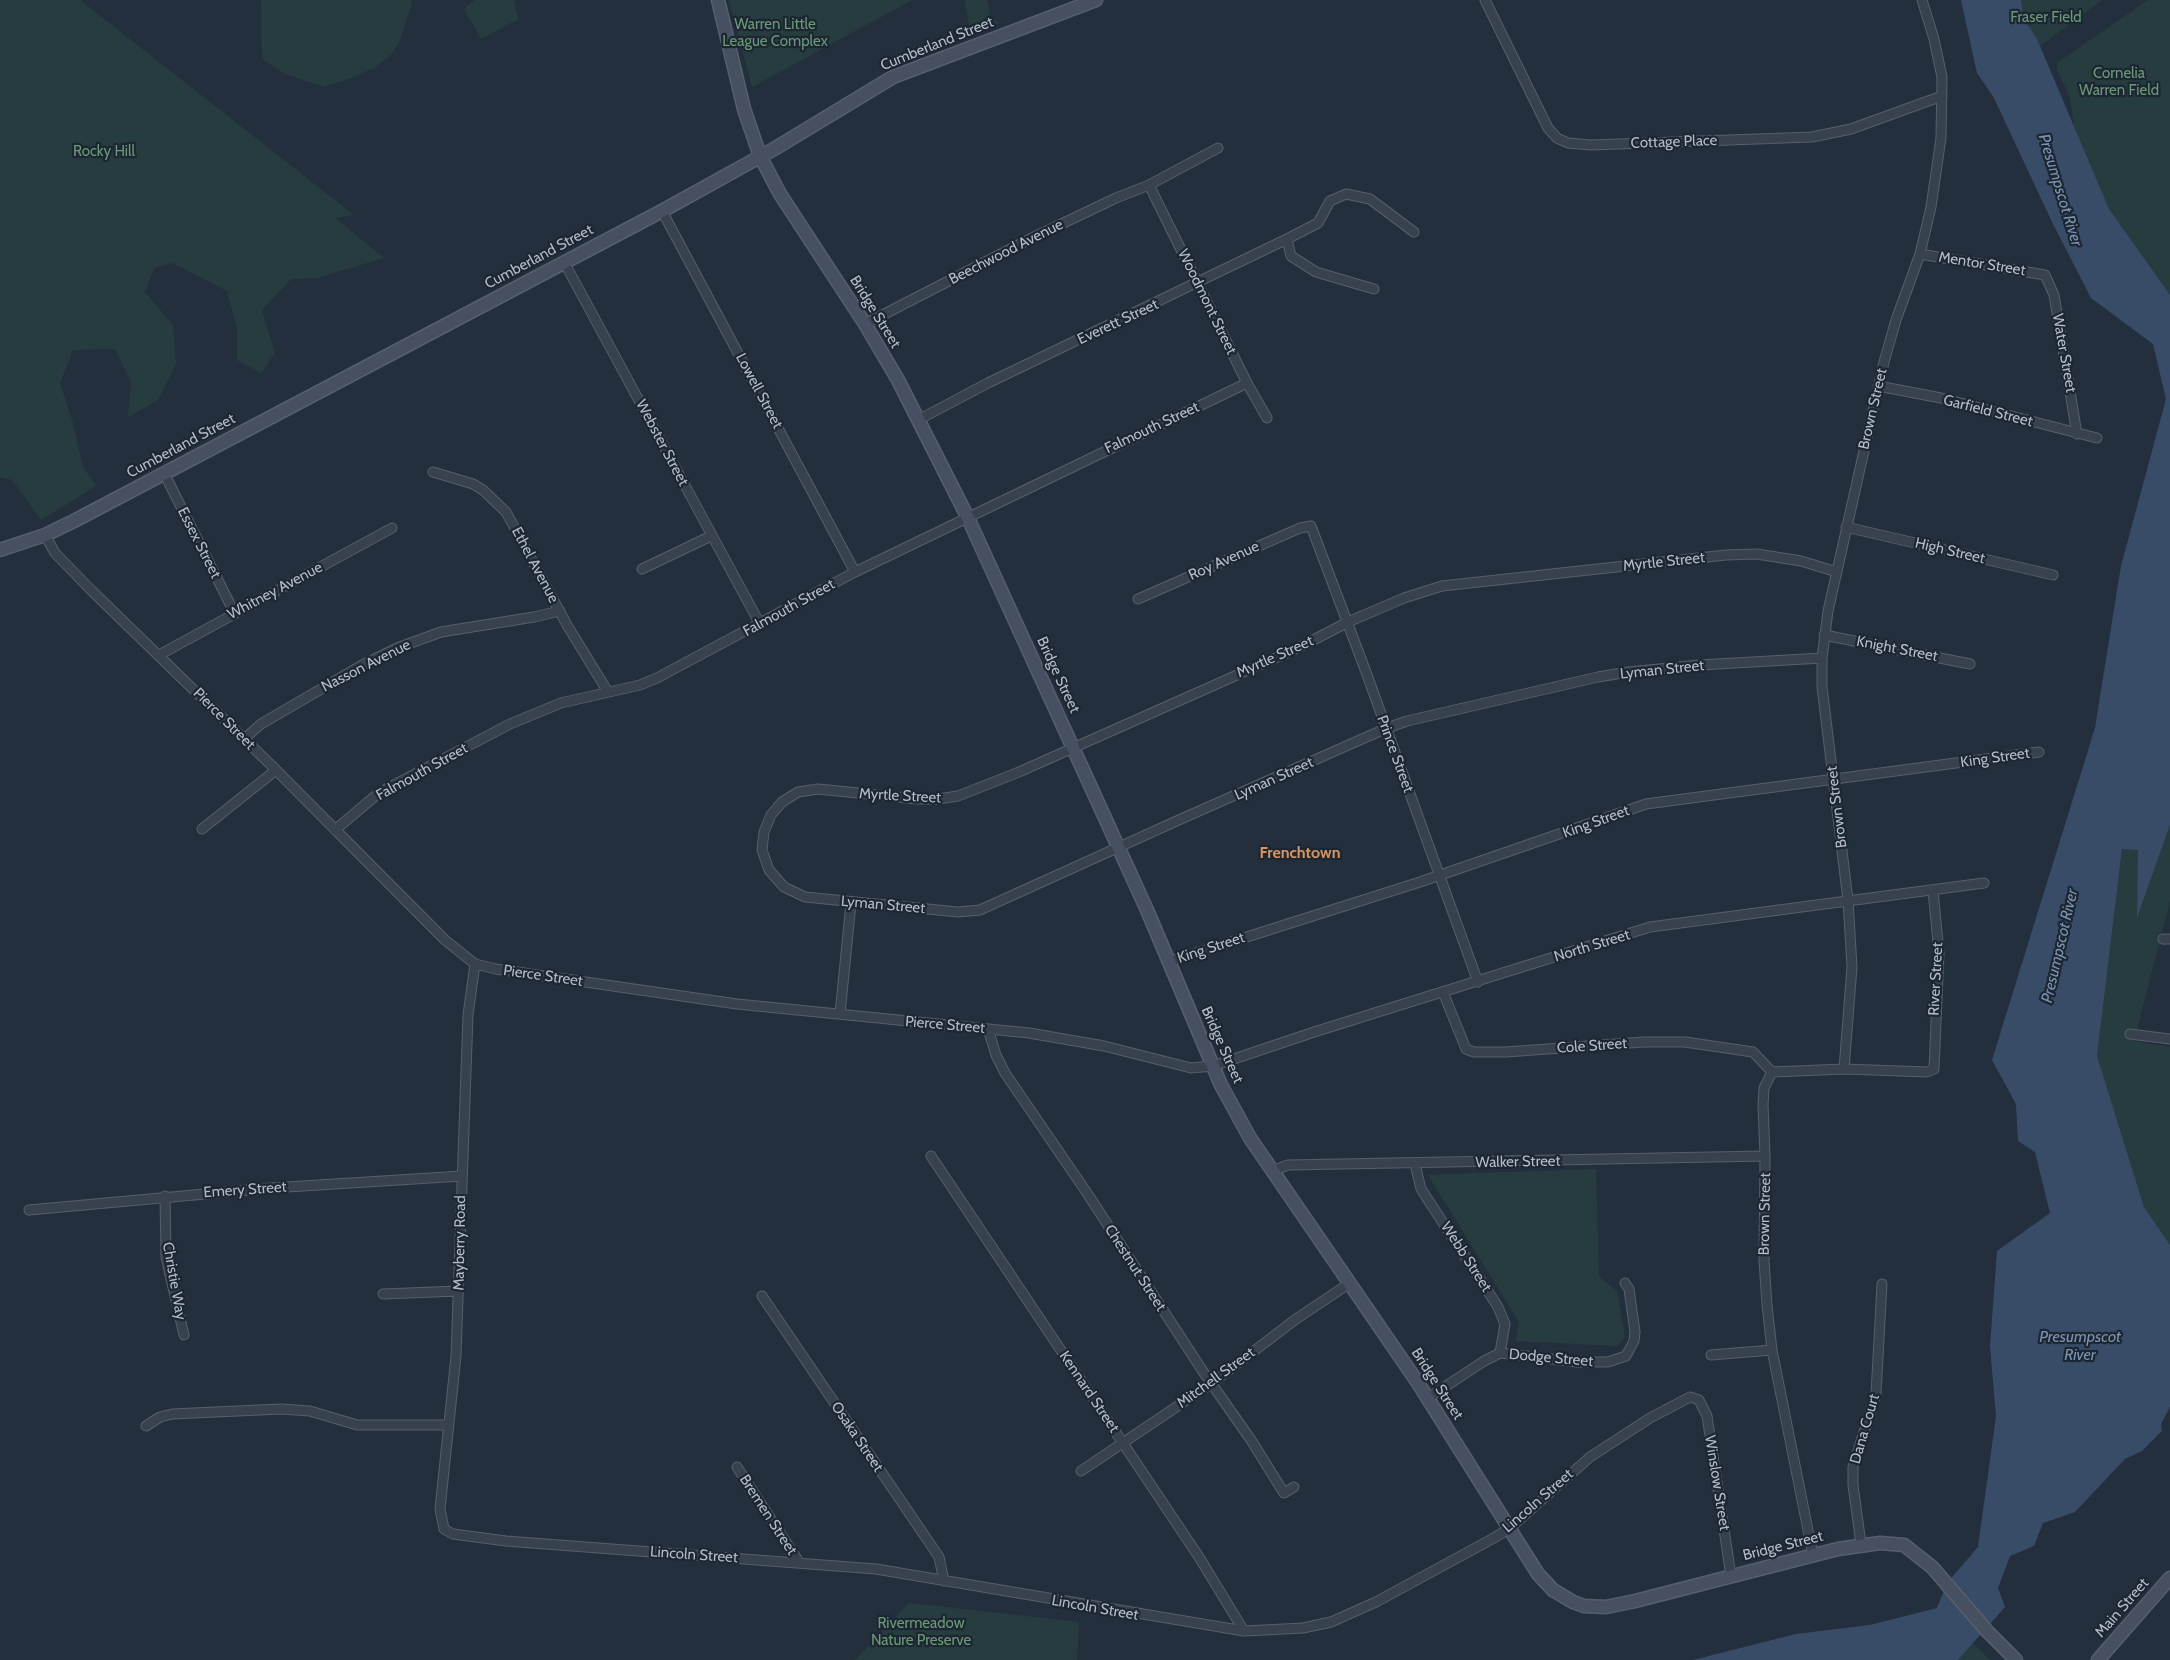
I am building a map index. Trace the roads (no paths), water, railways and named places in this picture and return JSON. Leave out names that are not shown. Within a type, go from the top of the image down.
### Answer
[{"type":"street","name":"Bridge Street","points":[[718,0],[744,108],[760,156],[780,194],[865,324],[918,420],[968,518],[1073,747],[1213,1066],[1250,1138],[1428,1398],[1538,1574],[1563,1597],[1584,1606],[1616,1605],[1861,1544],[1904,1546],[1932,1567],[1941,1580],[1986,1631],[2016,1660]]},
{"type":"street","name":"Cumberland Street","points":[[0,550],[45,535],[662,211],[760,156],[893,77],[1096,0]]},
{"type":"street","name":"Cottage Place","points":[[1485,0],[1548,128],[1556,138],[1568,143],[1591,145],[1812,137],[1851,129],[1942,96]]},
{"type":"street","name":"Brown Street","points":[[1844,1069],[1852,967],[1848,900],[1822,687],[1822,658],[1824,635],[1846,527],[1878,386],[1896,320],[1920,254],[1931,207],[1940,148],[1942,77],[1934,39],[1922,0]]},
{"type":"street","name":"Beechwood Avenue","points":[[865,324],[1043,233],[1116,198],[1149,186],[1218,148]]},
{"type":"street","name":"Woodmont Street","points":[[1149,186],[1247,383],[1267,418]]},
{"type":"street","name":"Everett Street","points":[[918,420],[988,383],[1287,239],[1318,222],[1330,201],[1346,194],[1370,199],[1414,232]]},
{"type":"street","name":"Lowell Street","points":[[662,211],[855,572]]},
{"type":"street","points":[[1287,239],[1291,256],[1316,272],[1374,289]]},
{"type":"street","name":"Mentor Street","points":[[1920,254],[2045,275]]},
{"type":"street","name":"Webster Street","points":[[564,262],[760,624]]},
{"type":"street","name":"Water Street","points":[[2045,275],[2054,295],[2077,434]]},
{"type":"street","name":"Falmouth Street","points":[[335,830],[381,793],[501,729],[561,703],[640,685],[657,678],[855,572],[1247,383]]},
{"type":"street","name":"Garfield Street","points":[[1878,386],[1941,398],[2097,438]]},
{"type":"street","name":"Ethel Avenue","points":[[433,472],[473,484],[500,504],[608,692]]},
{"type":"street","name":"Essex Street","points":[[164,473],[234,612]]},
{"type":"street","name":"Roy Avenue","points":[[1138,599],[1300,528],[1311,526]]},
{"type":"street","name":"Prince Street","points":[[1311,526],[1387,728],[1478,982]]},
{"type":"street","name":"High Street","points":[[1846,527],[2053,575]]},
{"type":"street","name":"Whitney Avenue","points":[[159,655],[234,612],[392,528]]},
{"type":"street","name":"Pierce Street","points":[[45,535],[63,562],[276,770],[445,940],[475,964],[496,970],[693,999],[988,1029],[1074,1040],[1180,1067],[1213,1066]]},
{"type":"street","points":[[642,569],[711,536]]},
{"type":"street","name":"Myrtle Street","points":[[762,850],[764,832],[771,815],[782,802],[798,792],[818,789],[917,799],[948,798],[976,790],[1300,647],[1348,622],[1404,598],[1442,586],[1726,555],[1757,554],[1779,556],[1837,572]]},
{"type":"street","name":"Nasson Avenue","points":[[244,739],[261,724],[397,648],[441,632],[534,618],[560,611]]},
{"type":"street","name":"Knight Street","points":[[1824,635],[1970,664]]},
{"type":"street","name":"Lyman Street","points":[[762,850],[768,870],[784,887],[805,897],[958,912],[980,910],[1117,847],[1387,728],[1407,721],[1605,676],[1692,666],[1822,658]]},
{"type":"street","name":"King Street","points":[[1168,962],[1646,804],[2039,752]]},
{"type":"street","points":[[202,829],[276,770]]},
{"type":"street","name":"North Street","points":[[1213,1066],[1657,926],[1848,900],[1916,894],[1984,883]]},
{"type":"street","name":"River Street","points":[[1844,1069],[1927,1072],[1934,1069],[1939,952],[1933,890]]},
{"type":"street","points":[[840,1014],[851,903]]},
{"type":"street","name":"Mayberry Road","points":[[442,1522],[440,1508],[449,1425],[459,1291],[468,1015],[475,964]]},
{"type":"street","name":"Cole Street","points":[[1443,992],[1466,1049],[1474,1052],[1486,1054],[1643,1042],[1678,1042],[1753,1052],[1772,1072]]},
{"type":"street","name":"Chestnut Street","points":[[988,1029],[996,1054],[1005,1073],[1284,1493],[1294,1487]]},
{"type":"street","points":[[2130,1034],[2170,1039]]},
{"type":"street","points":[[1772,1072],[1844,1069]]},
{"type":"street","name":"Brown Street","points":[[1772,1072],[1764,1088],[1764,1260],[1772,1350],[1813,1555]]},
{"type":"street","name":"Kennard Street","points":[[931,1156],[1199,1557],[1244,1631]]},
{"type":"street","name":"Walker Street","points":[[1272,1171],[1288,1165],[1765,1156]]},
{"type":"street","name":"Webb Street","points":[[1414,1164],[1421,1189],[1488,1290],[1502,1315],[1505,1324],[1500,1353]]},
{"type":"street","name":"Emery Street","points":[[28,1210],[165,1196],[462,1176]]},
{"type":"street","name":"Christie Way","points":[[165,1196],[166,1257],[184,1335]]},
{"type":"street","name":"Dodge Street","points":[[1428,1398],[1484,1361],[1500,1353],[1578,1362],[1608,1362],[1626,1356],[1634,1341],[1635,1332],[1628,1289],[1625,1283]]},
{"type":"street","name":"Mitchell Street","points":[[1081,1471],[1212,1383],[1296,1319],[1350,1284]]},
{"type":"street","name":"Dana Court","points":[[1861,1544],[1853,1484],[1853,1467],[1876,1394],[1882,1284]]},
{"type":"street","points":[[383,1294],[459,1291]]},
{"type":"street","name":"Osaka Street","points":[[762,1296],[939,1556],[944,1581]]},
{"type":"street","points":[[1711,1355],[1772,1350]]},
{"type":"street","name":"Lincoln Street","points":[[442,1522],[444,1529],[452,1534],[474,1538],[876,1569],[1244,1631],[1303,1628],[1331,1622],[1376,1602],[1509,1529],[1590,1457],[1650,1418],[1690,1397]]},
{"type":"street","name":"Winslow Street","points":[[1690,1397],[1699,1400],[1707,1416],[1731,1576]]},
{"type":"street","points":[[146,1426],[160,1417],[172,1414],[281,1409],[310,1411],[357,1425],[449,1425]]},
{"type":"street","name":"Bremen Street","points":[[737,1467],[799,1562]]},
{"type":"street","name":"Main Street","points":[[2098,1660],[2170,1578]]},
{"type":"water","name":"Presumpscot River","points":[[1961,0],[2021,0],[2023,18],[2037,39],[2109,209],[2170,295],[2170,825],[2137,918],[2138,850],[2122,849],[2097,1056],[2144,1207],[2170,1245],[2170,1407],[2161,1424],[2162,1431],[2142,1451],[2125,1459],[2075,1512],[2043,1523],[2034,1546],[2010,1556],[1998,1588],[2005,1607],[1958,1660],[1693,1660],[1796,1634],[1870,1625],[1937,1608],[1947,1583],[1978,1547],[1996,1416],[1990,1346],[1997,1251],[2050,1213],[2035,1152],[2018,1141],[2016,1104],[1992,1060],[2095,728],[2121,566],[2166,399],[2153,344],[2091,298],[2052,222],[1994,98],[1977,73]]},
{"type":"district","name":"Frenchtown","points":[[1300,853]]},
{"type":"park label","name":"Fraser Field","points":[[2046,18]]},
{"type":"park label","name":"Warren Little League Complex","points":[[775,34]]},
{"type":"park label","name":"Cornelia Warren Field","points":[[2119,82]]},
{"type":"park label","name":"Rocky Hill","points":[[104,152]]},
{"type":"park label","name":"Rivermeadow Nature Preserve","points":[[921,1632]]}]
